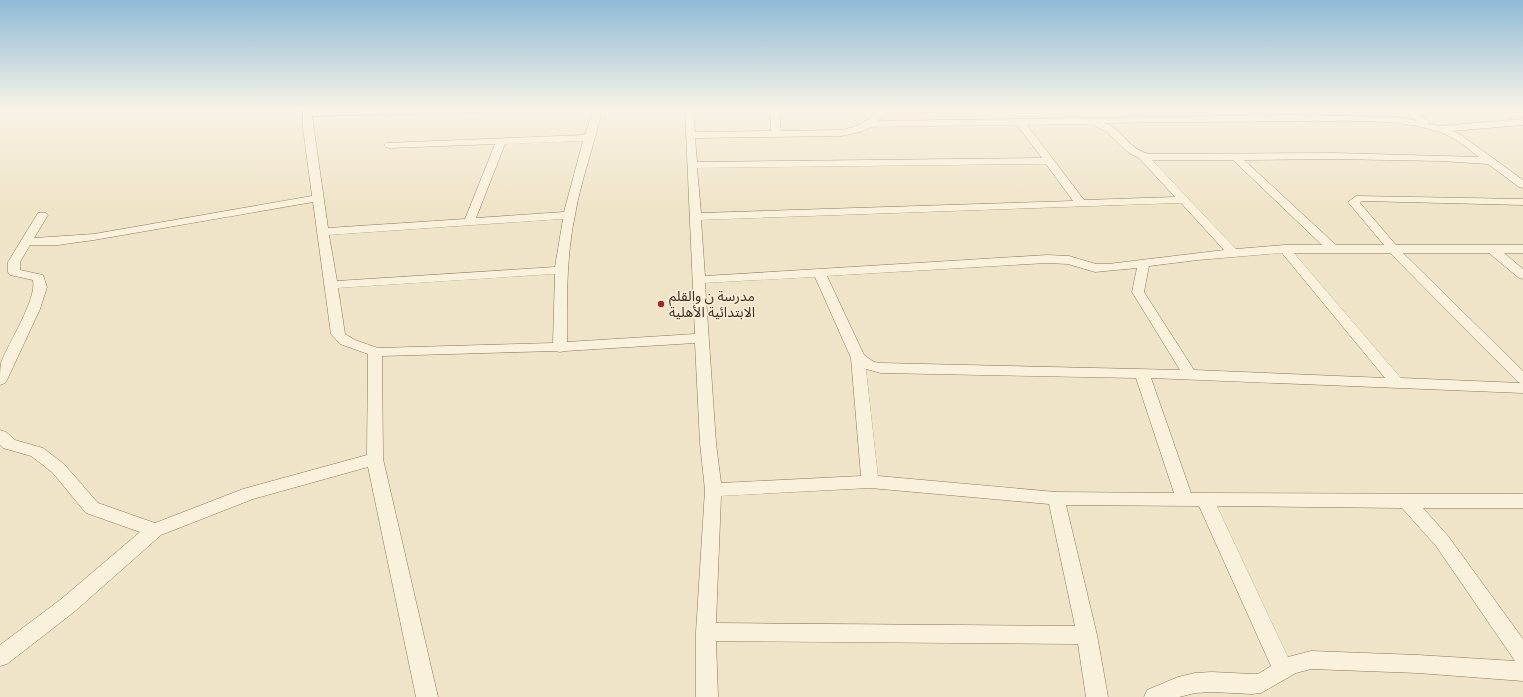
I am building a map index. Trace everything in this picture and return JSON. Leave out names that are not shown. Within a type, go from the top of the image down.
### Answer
[{"type":"street","points":[[310,142],[337,330],[340,337],[347,342],[369,348],[375,352],[446,352],[560,348],[703,338]]},
{"type":"street","points":[[389,145],[486,142]]},
{"type":"street","points":[[469,222],[501,142]]},
{"type":"street","points":[[560,348],[561,270],[569,216],[588,142]]},
{"type":"street","points":[[691,142],[713,490],[706,632],[707,697]]},
{"type":"street","points":[[1035,142],[1081,204]]},
{"type":"street","points":[[1124,142],[1133,151],[1142,155],[1159,157],[1342,156],[1441,158],[1492,162]]},
{"type":"street","points":[[1465,142],[1523,185]]},
{"type":"street","points":[[1142,155],[1234,254]]},
{"type":"street","points":[[1236,157],[1332,248]]},
{"type":"street","points":[[693,165],[1050,161]]},
{"type":"street","points":[[26,242],[58,242],[94,237],[318,198]]},
{"type":"street","points":[[1523,202],[1360,198],[1354,202],[1392,248],[1523,379]]},
{"type":"street","points":[[696,217],[1185,200]]},
{"type":"street","points":[[0,380],[33,309],[41,286],[39,278],[14,272],[14,262],[42,215]]},
{"type":"street","points":[[323,232],[569,216]]},
{"type":"street","points":[[1491,248],[1523,275]]},
{"type":"street","points":[[1284,249],[1397,383]]},
{"type":"street","points":[[699,280],[1047,259],[1069,260],[1102,268],[1198,256],[1284,249],[1523,249]]},
{"type":"street","points":[[1144,263],[1138,292],[1190,375]]},
{"type":"street","points":[[330,285],[561,270]]},
{"type":"street","points":[[819,272],[858,358],[870,482]]},
{"type":"street","points":[[375,352],[375,459],[427,697]]},
{"type":"street","points":[[858,358],[868,365],[881,368],[1142,373],[1523,388]]},
{"type":"street","points":[[1142,373],[1185,499]]},
{"type":"street","points":[[0,436],[9,444],[37,452],[58,468],[92,508],[155,530]]},
{"type":"street","points":[[0,657],[67,606],[155,530],[249,494],[375,459]]},
{"type":"street","points":[[713,490],[870,482],[1056,498],[1523,501]]},
{"type":"street","points":[[1056,498],[1087,635],[1097,697]]},
{"type":"street","points":[[1205,500],[1283,669]]},
{"type":"street","points":[[1406,500],[1442,541],[1523,656]]},
{"type":"street","points":[[706,632],[1087,635]]},
{"type":"street","points":[[1155,697],[1178,687],[1195,683],[1261,683],[1283,669],[1299,662],[1311,660],[1418,664],[1523,671]]},
{"type":"place","name":"مدرسة ن والقلم الابتدائية الأهلية","points":[[661,304]]}]
